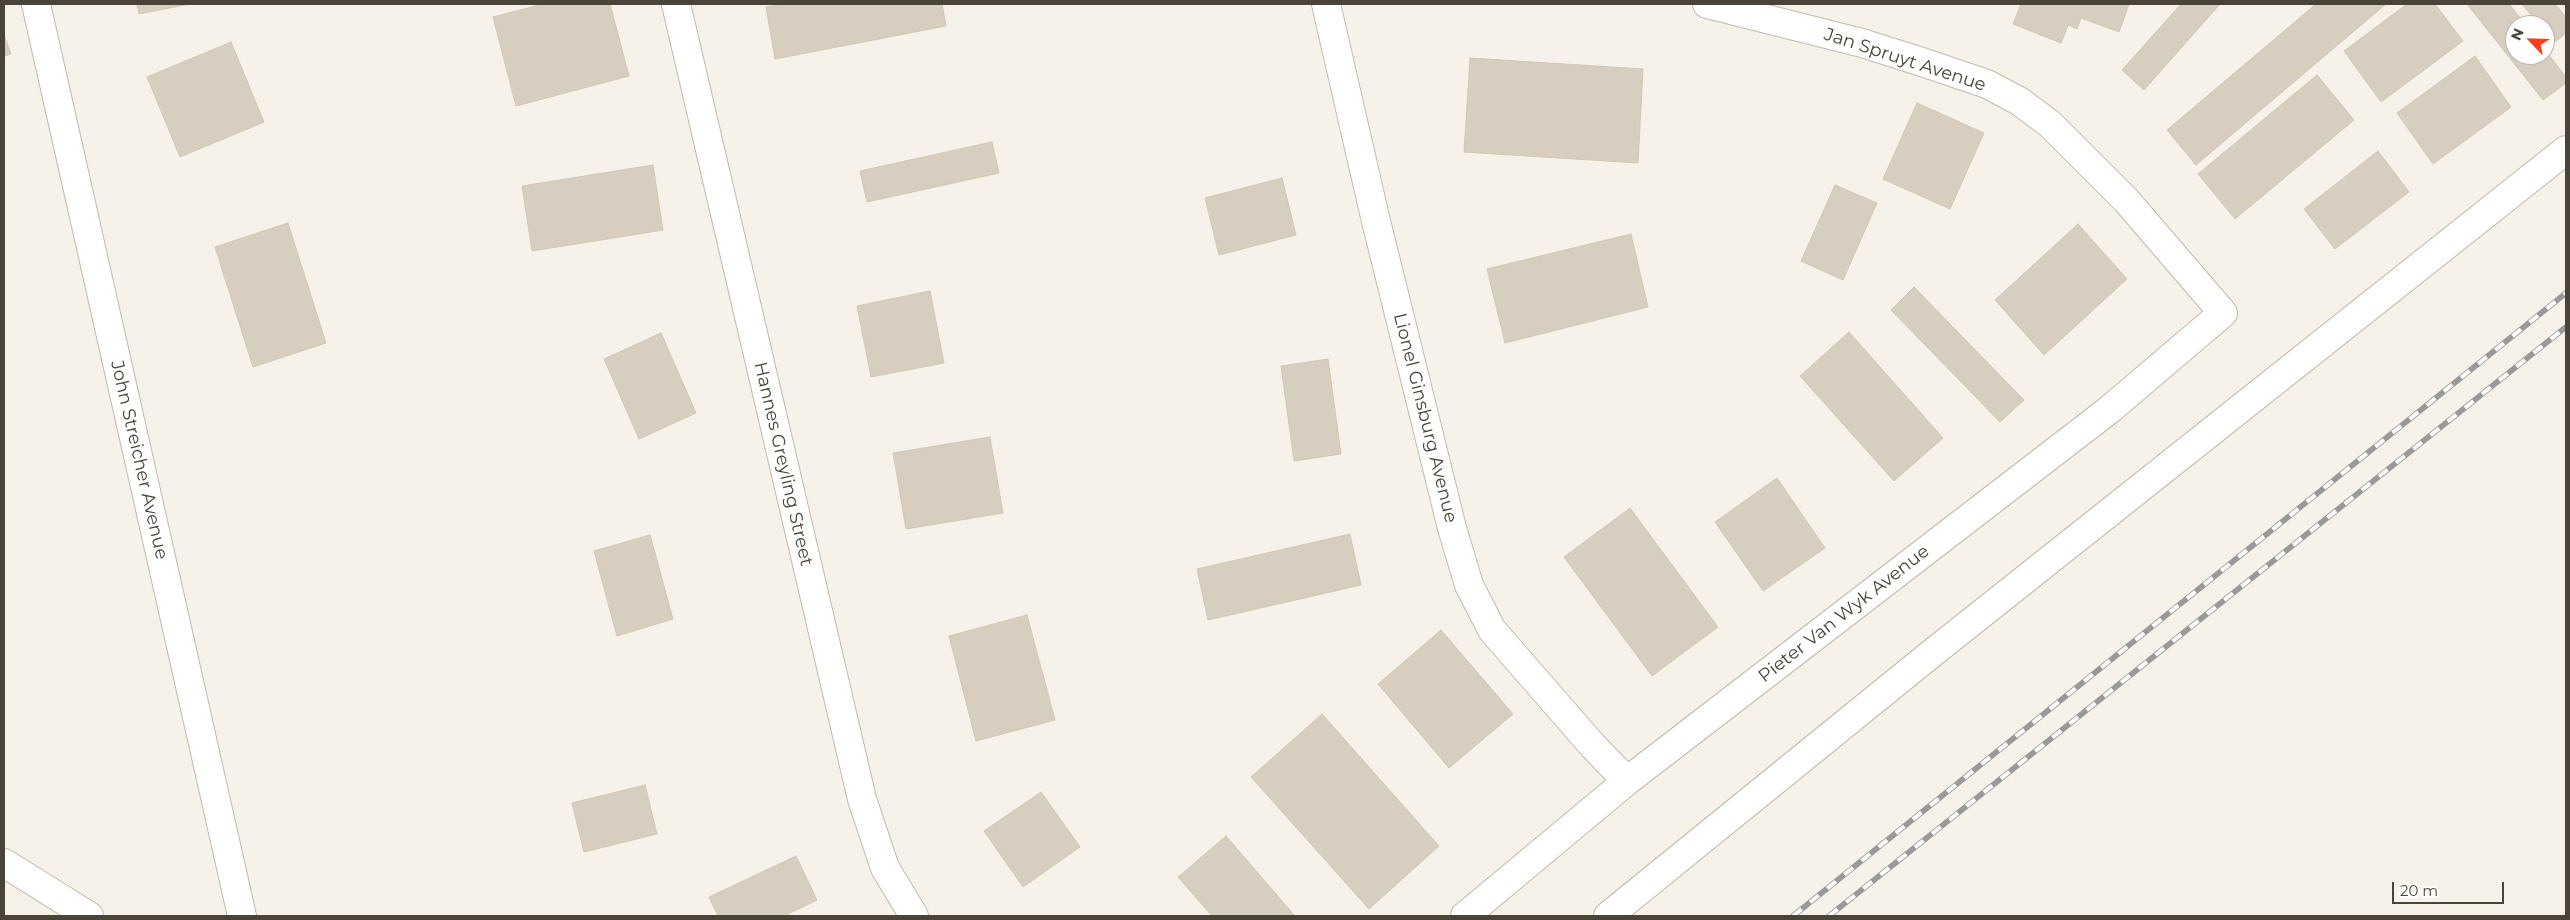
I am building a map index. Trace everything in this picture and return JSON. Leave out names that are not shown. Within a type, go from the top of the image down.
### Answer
[{"type":"street","name":"John Streicher Avenue","points":[[36,4],[242,916]]},
{"type":"street","name":"Hannes Greyling Street","points":[[676,4],[862,799],[885,868],[914,916]]},
{"type":"street","name":"Lionel Ginsburg Avenue","points":[[1326,4],[1375,216],[1452,528],[1469,585],[1492,630],[1593,746],[1627,781]]},
{"type":"street","name":"Jan Spruyt Avenue","points":[[1707,4],[1862,43],[1986,84],[2019,101],[2050,124],[2126,200],[2223,313]]},
{"type":"street","points":[[1608,916],[1931,654],[2566,150]]},
{"type":"street","name":"Pieter Van Wyk Avenue","points":[[1465,916],[1627,781],[2109,410],[2223,313]]},
{"type":"street","points":[[4,863],[89,916]]},
{"type":"building","points":[[137,4],[190,4],[139,14]]},
{"type":"building","points":[[543,4],[610,4],[629,76],[516,106],[493,17]]},
{"type":"building","points":[[784,4],[942,4],[946,26],[775,59],[766,7]]},
{"type":"building","points":[[2021,4],[2129,4],[2119,32],[2081,18],[2077,29],[2068,25],[2061,43],[2013,24]]},
{"type":"building","points":[[2181,4],[2220,4],[2144,90],[2122,70]]},
{"type":"building","points":[[2316,4],[2386,4],[2196,165],[2167,130]]},
{"type":"building","points":[[2407,4],[2435,4],[2463,41],[2381,102],[2344,51]]},
{"type":"building","points":[[2467,4],[2509,4],[2518,15],[2505,15],[2505,52]]},
{"type":"building","points":[[2522,4],[2555,4],[2566,17],[2566,33],[2555,42],[2555,15],[2531,15]]},
{"type":"building","points":[[4,35],[11,54],[4,56]]},
{"type":"building","points":[[231,42],[264,122],[180,157],[147,77]]},
{"type":"building","points":[[2475,56],[2511,107],[2433,164],[2397,113]]},
{"type":"building","points":[[1470,58],[1643,69],[1638,163],[1464,152]]},
{"type":"building","points":[[2555,63],[2566,77],[2566,83],[2543,100],[2515,65],[2555,65]]},
{"type":"building","points":[[2317,75],[2354,120],[2235,219],[2198,174]]},
{"type":"building","points":[[1917,103],[1984,133],[1950,209],[1883,179]]},
{"type":"building","points":[[992,142],[999,173],[867,202],[860,171]]},
{"type":"building","points":[[2378,151],[2409,192],[2335,249],[2304,209]]},
{"type":"building","points":[[653,165],[663,230],[532,251],[522,186]]},
{"type":"building","points":[[1282,178],[1296,235],[1219,255],[1205,198]]},
{"type":"building","points":[[1835,185],[1877,203],[1843,280],[1801,261]]},
{"type":"building","points":[[288,223],[326,343],[253,367],[215,247]]},
{"type":"building","points":[[2078,224],[2127,279],[2044,355],[1995,300]]},
{"type":"building","points":[[1631,234],[1648,307],[1505,343],[1487,269]]},
{"type":"building","points":[[1914,287],[2024,400],[2000,422],[1891,310]]},
{"type":"building","points":[[930,291],[944,363],[871,377],[857,306]]},
{"type":"building","points":[[1849,332],[1943,438],[1894,481],[1800,376]]},
{"type":"building","points":[[661,333],[696,413],[639,439],[604,359]]},
{"type":"building","points":[[1328,359],[1341,454],[1294,461],[1281,366]]},
{"type":"building","points":[[990,437],[1003,513],[906,529],[893,453]]},
{"type":"building","points":[[1777,478],[1825,548],[1763,591],[1715,522]]},
{"type":"building","points":[[1630,508],[1718,627],[1652,676],[1564,557]]},
{"type":"building","points":[[1350,534],[1361,585],[1208,620],[1197,569]]},
{"type":"building","points":[[650,535],[673,619],[617,636],[594,551]]},
{"type":"building","points":[[1027,615],[1055,720],[976,741],[949,636]]},
{"type":"building","points":[[1441,630],[1513,714],[1449,768],[1378,684]]},
{"type":"building","points":[[1322,714],[1439,846],[1369,909],[1251,777]]},
{"type":"building","points":[[645,785],[657,834],[584,852],[572,803]]},
{"type":"building","points":[[1041,792],[1080,847],[1023,887],[984,831]]},
{"type":"building","points":[[1226,836],[1295,916],[1212,916],[1178,877]]},
{"type":"building","points":[[796,856],[817,900],[784,916],[718,916],[709,897]]},
{"type":"railway","points":[[1793,916],[2566,293]]},
{"type":"railway","points":[[1829,916],[2566,327]]}]
